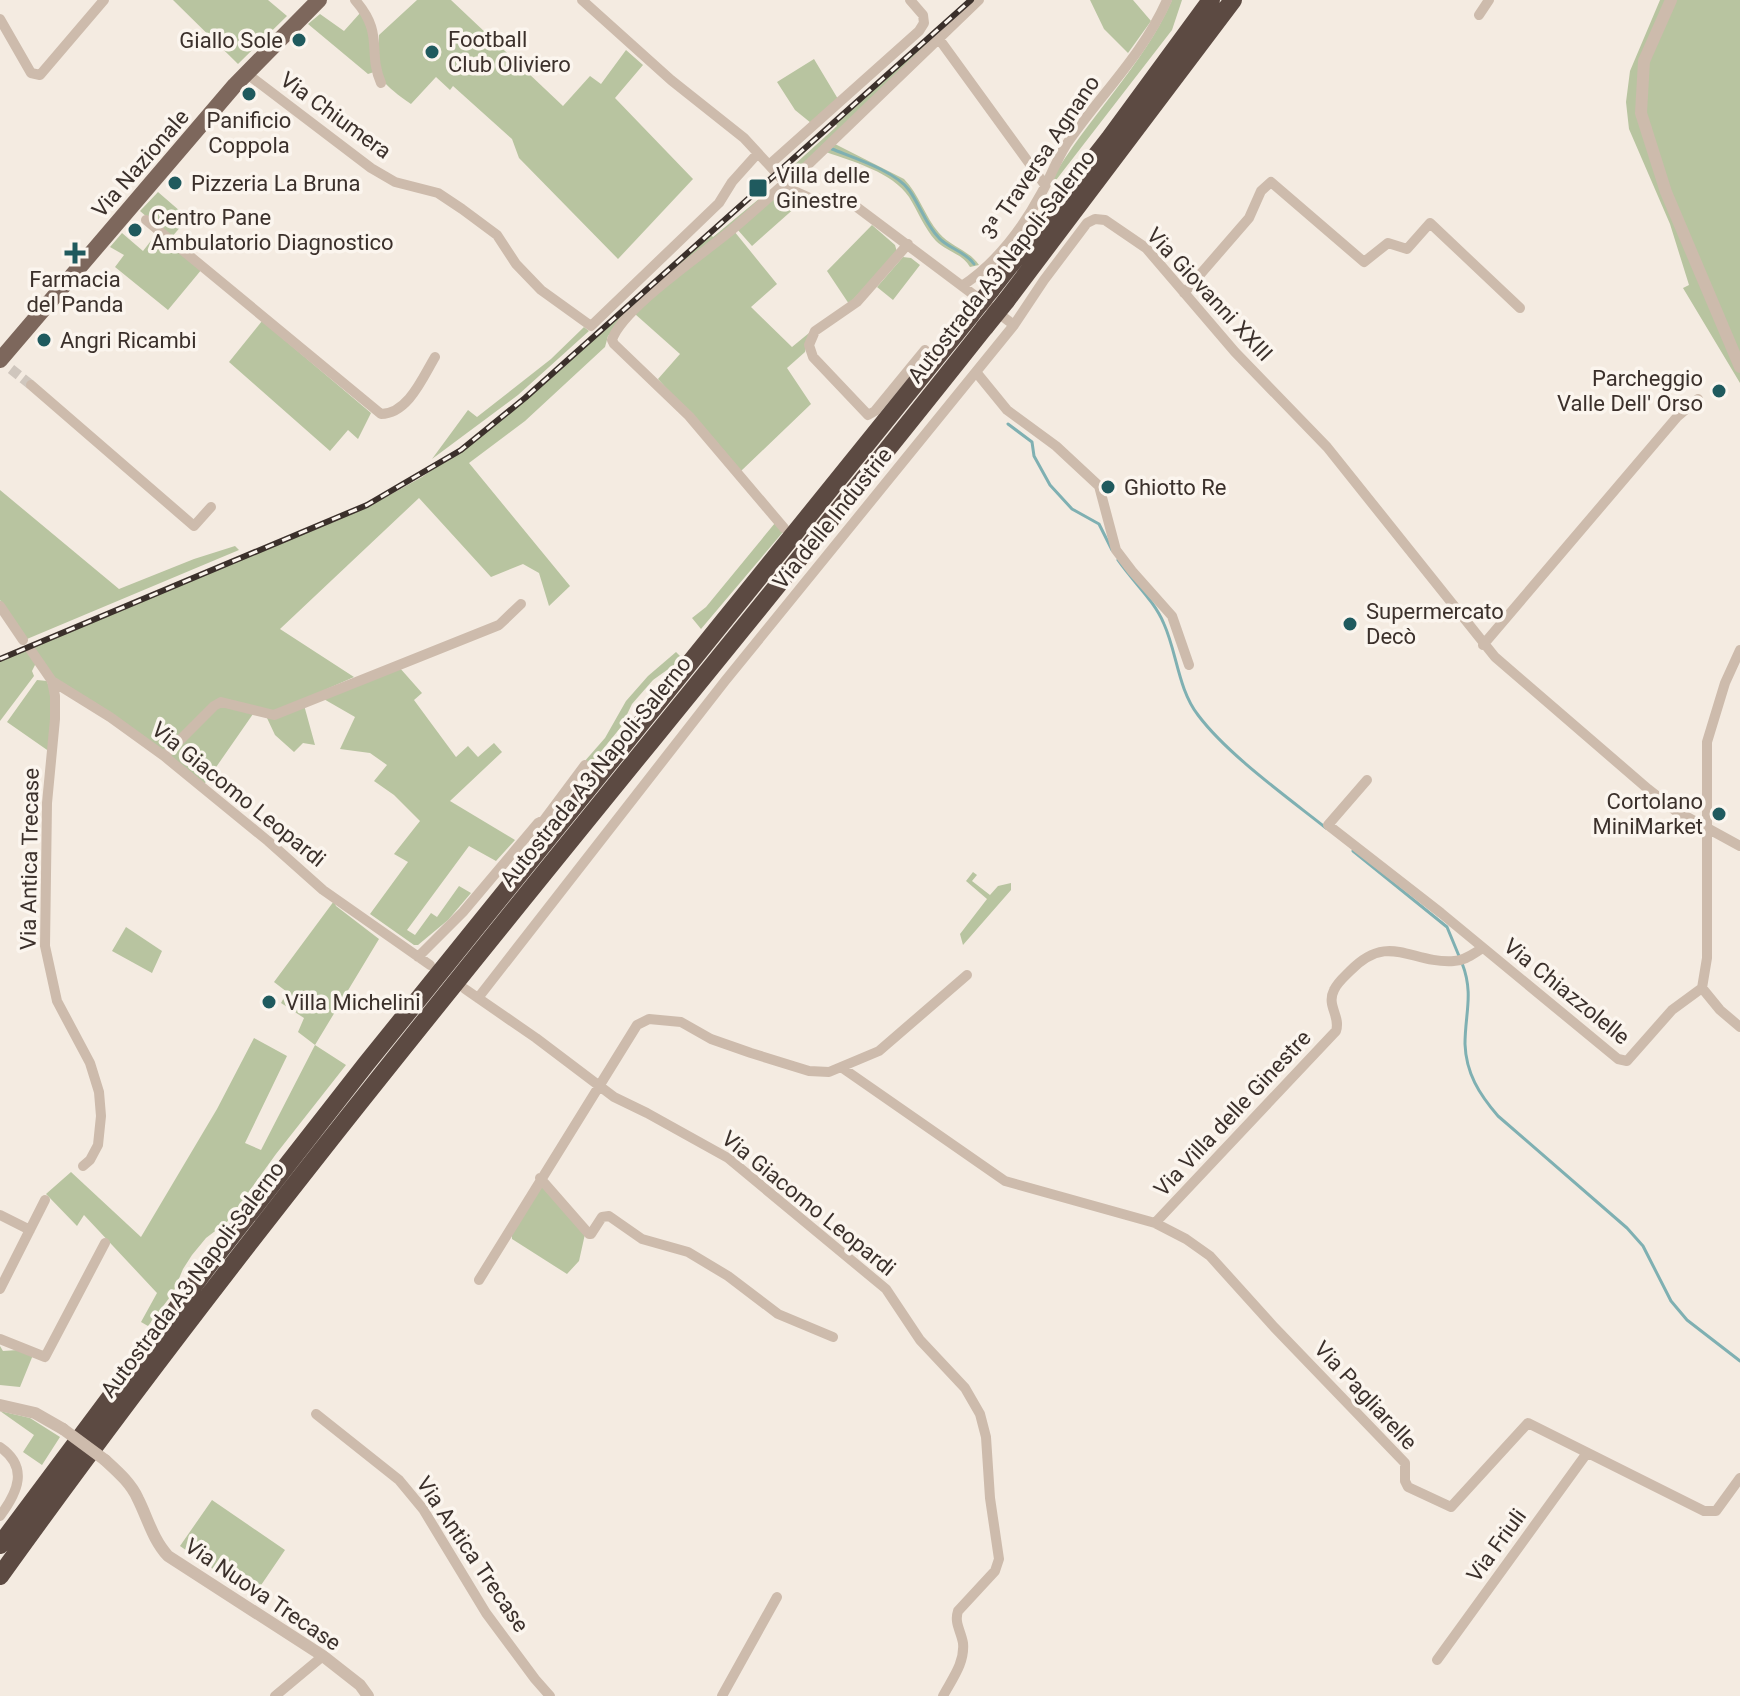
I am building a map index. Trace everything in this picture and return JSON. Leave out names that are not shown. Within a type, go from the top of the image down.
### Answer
[{"type":"highway","name":"Autostrada A3 Napoli-Salerno","points":[[998,296],[1211,0]]},
{"type":"highway","name":"Autostrada A3 Napoli-Salerno","points":[[0,1545],[212,1261],[366,1064],[998,296],[1233,0]]},
{"type":"highway","name":"Autostrada A3 Napoli-Salerno","points":[[0,1576],[296,1181],[977,321]]},
{"type":"main road","name":"Via Nazionale","points":[[3,362],[138,214],[246,73],[319,0]]},
{"type":"street","points":[[0,19],[31,73],[40,75],[104,0]]},
{"type":"street","points":[[355,0],[373,31],[381,83]]},
{"type":"street","points":[[582,0],[616,33],[744,138],[800,196],[848,202],[1014,325]]},
{"type":"street","points":[[769,165],[919,31],[924,23],[923,15],[910,0]]},
{"type":"street","points":[[784,528],[689,416],[612,340],[620,325],[653,292],[786,184],[979,0]]},
{"type":"street","name":"3ª Traversa Agnano","points":[[962,286],[989,267],[1028,215],[1067,145],[1153,29],[1167,0]]},
{"type":"street","points":[[1479,15],[1489,0]]},
{"type":"street","points":[[1671,0],[1644,61],[1641,113],[1666,192],[1740,367]]},
{"type":"street","points":[[939,39],[1045,185]]},
{"type":"street","name":"Via Chiumera","points":[[246,73],[371,168],[395,182],[438,193],[462,209],[497,235],[516,264],[541,290],[591,326],[719,203],[732,182],[758,153]]},
{"type":"street","points":[[1184,293],[1249,218],[1261,191],[1271,182],[1364,262],[1388,243],[1407,249],[1430,223],[1520,308]]},
{"type":"street","points":[[138,214],[381,414],[389,414],[405,403],[435,357]]},
{"type":"street","name":"Via Giovanni XXIII","points":[[1014,325],[1087,223],[1095,219],[1105,220],[1146,248],[1235,352],[1327,447],[1483,645],[1563,718],[1676,811],[1740,846]]},
{"type":"street","points":[[908,244],[857,302],[815,331],[809,345],[813,357],[868,415],[875,411],[925,350]]},
{"type":"street","name":"Via delle Industrie","points":[[478,998],[682,736],[1014,325]]},
{"type":"street","points":[[976,372],[1007,410],[1056,446],[1099,486],[1116,550],[1172,616],[1189,665]]},
{"type":"street","points":[[31,385],[194,526],[211,507]]},
{"type":"street","points":[[1483,645],[1677,417],[1698,399]]},
{"type":"street","points":[[164,756],[221,702],[274,715],[499,625],[521,604]]},
{"type":"street","name":"Via Giacomo Leopardi","points":[[0,606],[52,681],[164,756],[323,890],[430,965]]},
{"type":"street","points":[[1740,650],[1725,683],[1707,742],[1707,958],[1702,988],[1720,1010],[1740,1027]]},
{"type":"street","name":"Via Antica Trecase","points":[[52,681],[55,719],[47,803],[45,946],[57,1001],[90,1063],[99,1092],[101,1116],[98,1145],[83,1166]]},
{"type":"street","points":[[418,957],[454,922],[538,823],[544,820],[585,765]]},
{"type":"street","name":"Via Chiazzolelle","points":[[1367,780],[1328,825],[1624,1062],[1632,1058],[1672,1010],[1702,988]]},
{"type":"street","name":"Via Villa delle Ginestre","points":[[841,1067],[1005,1181],[1155,1223],[1336,1031],[1338,1025],[1330,1002],[1334,987],[1363,957],[1399,951],[1461,960],[1483,948]]},
{"type":"street","points":[[479,1280],[637,1025],[649,1019],[681,1022],[723,1044],[809,1071],[829,1072],[879,1051],[967,975]]},
{"type":"street","name":"Via Giacomo Leopardi","points":[[465,989],[614,1097],[728,1158],[850,1256],[886,1289],[920,1340],[973,1401],[986,1437],[990,1498],[999,1559],[995,1571],[958,1611],[956,1616],[963,1657],[943,1696]]},
{"type":"street","points":[[540,1178],[589,1234],[602,1217],[609,1216],[642,1239],[688,1252],[728,1276],[778,1314],[833,1337]]},
{"type":"street","points":[[0,1289],[45,1200]]},
{"type":"street","points":[[0,1215],[30,1230]]},
{"type":"street","name":"Via Pagliarelle","points":[[1155,1223],[1210,1256],[1405,1463],[1408,1487],[1451,1507],[1528,1423],[1704,1511],[1716,1511],[1740,1478]]},
{"type":"street","points":[[0,1339],[45,1357],[105,1243]]},
{"type":"street","name":"Via Nuova Trecase","points":[[0,1405],[35,1413],[105,1460],[137,1496],[153,1534],[168,1556],[323,1656],[360,1685],[368,1696]]},
{"type":"street","name":"Via Antica Trecase","points":[[316,1414],[399,1480],[423,1509],[486,1613],[550,1696]]},
{"type":"street","points":[[0,1447],[15,1458],[18,1470],[17,1489],[0,1516]]},
{"type":"street","name":"Via Friuli","points":[[1437,1660],[1587,1453]]},
{"type":"street","points":[[722,1696],[777,1597]]},
{"type":"street","points":[[275,1696],[323,1656]]},
{"type":"green space","points":[[173,0],[268,0],[287,16],[238,64]]},
{"type":"green space","points":[[417,0],[451,0],[563,106],[590,76],[601,84],[626,50],[643,65],[615,98],[693,179],[618,259],[519,158],[512,139],[453,86],[450,90],[436,77],[411,104],[385,82],[379,69],[379,35]]},
{"type":"green space","points":[[1090,0],[1133,0],[1151,21],[1128,53],[1104,29]]},
{"type":"green space","points":[[1172,0],[1182,0],[1172,30],[1053,184],[1051,181],[1065,158],[1146,47]]},
{"type":"green space","points":[[1660,0],[1740,0],[1740,383],[1683,288],[1689,285],[1670,224],[1629,129],[1626,102],[1630,71]]},
{"type":"green space","points":[[361,12],[368,23],[374,72],[368,74],[308,24],[320,14],[344,31]]},
{"type":"green space","points":[[952,19],[954,21],[790,179],[784,174],[837,126],[835,123]]},
{"type":"green space","points":[[814,59],[838,99],[811,123],[795,110],[777,82]]},
{"type":"green space","points":[[835,144],[904,179],[939,233],[979,265],[970,267],[936,241],[909,197],[893,181],[872,169],[826,152]]},
{"type":"green space","points":[[158,192],[188,218],[171,238],[140,211]]},
{"type":"green space","points":[[765,194],[608,336],[605,347],[525,421],[469,463],[570,586],[549,606],[539,573],[523,564],[491,577],[419,498],[280,629],[354,677],[275,712],[222,698],[163,752],[54,678],[32,647],[335,521],[422,477],[502,420],[711,235],[713,237]]},
{"type":"green space","points":[[780,194],[797,206],[752,246],[737,229]]},
{"type":"green space","points":[[872,225],[895,245],[897,252],[849,304],[827,271]]},
{"type":"green space","points":[[734,231],[777,284],[751,307],[792,347],[809,333],[805,352],[787,368],[811,404],[741,471],[658,379],[680,354],[635,314],[657,292]]},
{"type":"green space","points":[[122,233],[143,251],[157,233],[202,269],[168,310],[115,267],[124,255],[110,247]]},
{"type":"green space","points":[[903,257],[911,258],[920,265],[893,300],[877,287]]},
{"type":"green space","points":[[262,321],[371,413],[358,439],[348,430],[330,451],[229,362]]},
{"type":"green space","points":[[584,327],[589,331],[518,395],[432,459],[468,410],[477,417],[551,359]]},
{"type":"green space","points":[[0,490],[119,589],[194,559],[235,546],[239,550],[27,639],[0,600]]},
{"type":"green space","points":[[775,523],[783,532],[701,629],[692,618],[706,607]]},
{"type":"green space","points":[[27,649],[36,663],[32,671],[34,676],[0,721],[0,661]]},
{"type":"green space","points":[[676,652],[680,656],[674,665],[653,680],[632,704],[621,727],[590,765],[584,762],[605,738],[626,701],[648,676]]},
{"type":"green space","points":[[399,667],[422,693],[414,700],[456,757],[468,746],[478,757],[494,743],[502,752],[450,801],[515,840],[496,861],[469,846],[407,930],[415,935],[431,913],[437,917],[459,886],[471,893],[448,920],[418,945],[370,914],[408,862],[394,854],[420,821],[394,795],[374,781],[387,765],[370,753],[340,749],[355,717],[322,698]]},
{"type":"green space","points":[[37,680],[47,681],[52,697],[50,752],[7,722]]},
{"type":"green space","points":[[220,705],[253,714],[203,786],[169,757]]},
{"type":"green space","points":[[304,705],[315,745],[303,743],[294,752],[275,735],[267,718]]},
{"type":"green space","points":[[973,872],[977,875],[972,881],[990,895],[998,886],[1011,883],[1011,890],[963,945],[960,934],[987,899],[966,881]]},
{"type":"green space","points":[[334,901],[336,906],[379,939],[315,1045],[298,1032],[304,1018],[281,1003],[287,992],[274,982]]},
{"type":"green space","points":[[126,927],[162,951],[152,973],[112,951]]},
{"type":"green space","points":[[254,1038],[287,1056],[245,1143],[261,1150],[315,1045],[346,1065],[227,1222],[206,1238],[192,1255],[173,1293],[148,1326],[141,1322],[157,1293],[84,1215],[77,1226],[46,1194],[71,1172],[141,1237],[217,1109]]},
{"type":"green space","points":[[540,1188],[585,1234],[579,1261],[567,1274],[512,1239],[512,1233]]},
{"type":"green space","points":[[0,1346],[3,1351],[18,1350],[33,1355],[20,1387],[0,1385]]},
{"type":"green space","points":[[0,1411],[30,1418],[60,1437],[42,1465],[23,1452],[34,1435]]},
{"type":"green space","points":[[212,1500],[285,1550],[253,1597],[180,1546]]},
{"type":"waterway","points":[[832,149],[874,166],[903,183],[939,238],[974,264]]},
{"type":"waterway","points":[[1008,424],[1032,442],[1034,456],[1050,485],[1072,509],[1099,524],[1112,550]]},
{"type":"waterway","points":[[1118,560],[1160,615],[1186,694],[1198,715],[1241,760],[1326,828]]},
{"type":"waterway","points":[[1353,851],[1447,927],[1459,956]]},
{"type":"waterway","points":[[1462,963],[1468,994],[1466,1055],[1471,1074],[1485,1100],[1498,1116],[1627,1228],[1643,1246],[1671,1301],[1687,1320],[1740,1361]]},
{"type":"tunnel","points":[[11,369],[31,385]]},
{"type":"railway","points":[[0,659],[367,505],[461,450],[525,398],[971,0]]},
{"type":"place","name":"Giallo Sole","points":[[299,40]]},
{"type":"place","name":"Football Club Oliviero","points":[[432,52]]},
{"type":"place","name":"Panificio Coppola","points":[[249,94]]},
{"type":"place","name":"Pizzeria La Bruna","points":[[175,183]]},
{"type":"place","name":"Villa delle Ginestre","points":[[758,188]]},
{"type":"place","name":"Centro Pane Ambulatorio Diagnostico","points":[[135,230]]},
{"type":"place","name":"Farmacia del Panda","points":[[75,253]]},
{"type":"place","name":"Angri Ricambi","points":[[44,340]]},
{"type":"place","name":"Parcheggio Valle Dell' Orso","points":[[1719,391]]},
{"type":"place","name":"Ghiotto Re","points":[[1108,487]]},
{"type":"place","name":"Supermercato Decò","points":[[1350,624]]},
{"type":"place","name":"Cortolano MiniMarket","points":[[1719,814]]},
{"type":"place","name":"Villa Michelini","points":[[269,1002]]}]
